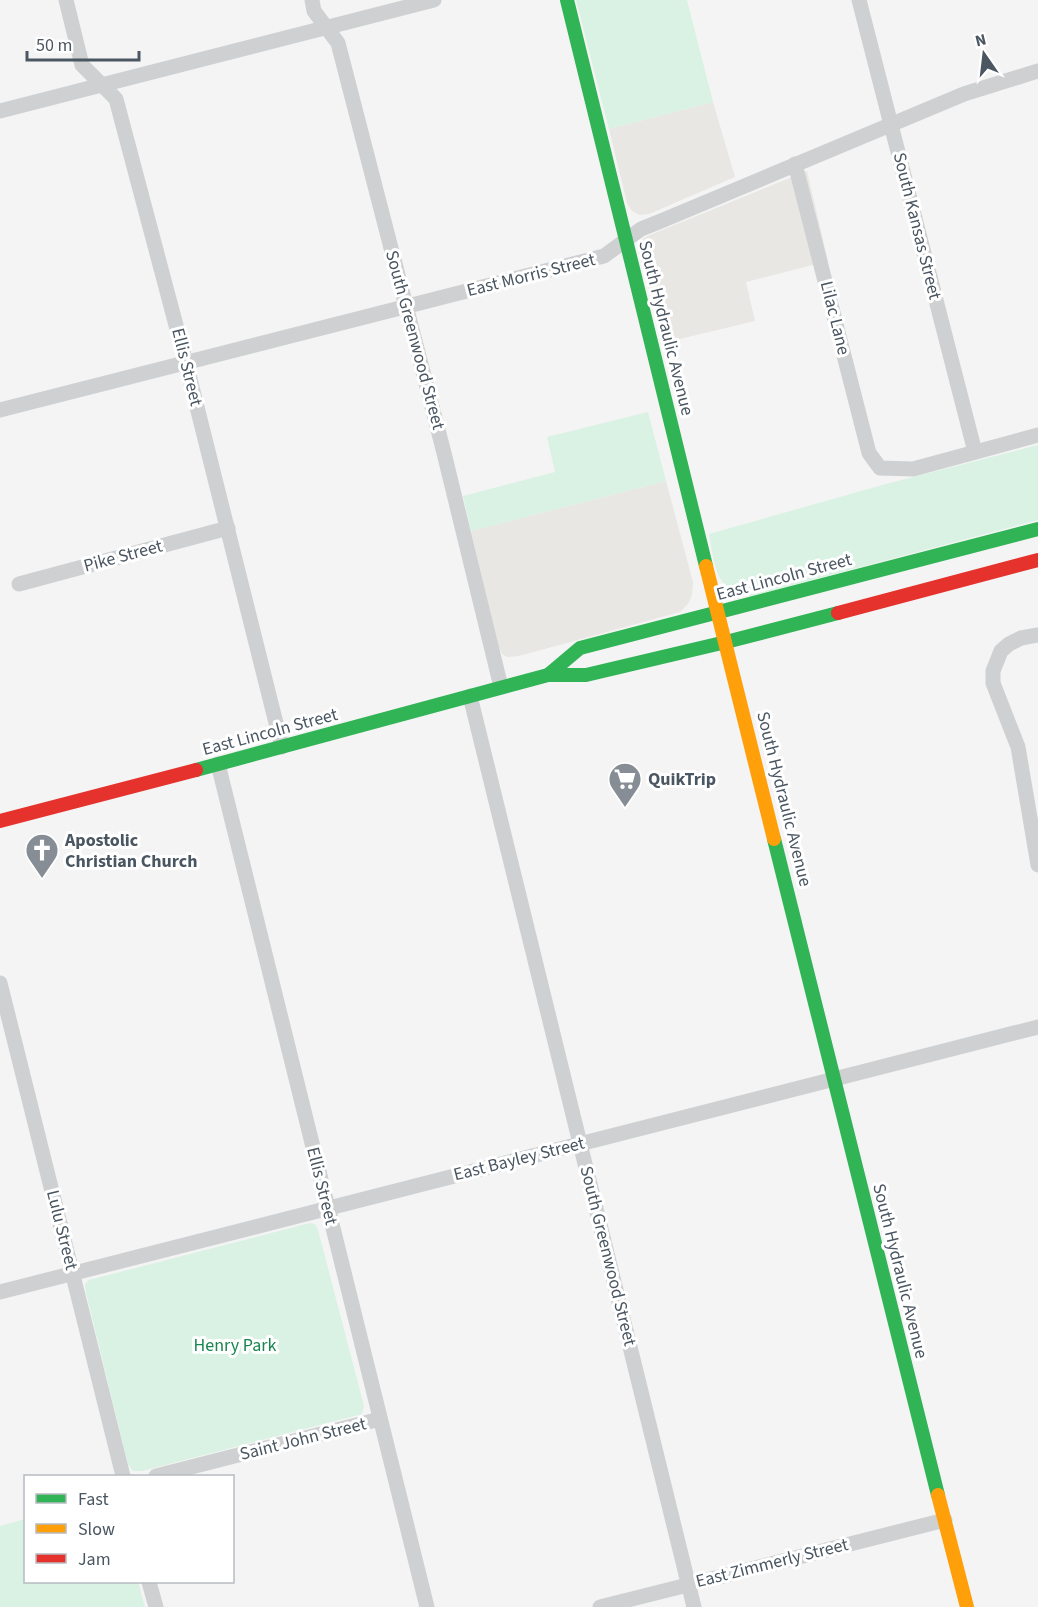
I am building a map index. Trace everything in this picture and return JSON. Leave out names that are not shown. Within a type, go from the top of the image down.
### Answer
[{"type":"street","name":"Ellis Street","points":[[66,0],[82,65],[116,99],[186,363],[282,747]]},
{"type":"street","name":"South Greenwood Street","points":[[312,0],[315,11],[338,43],[501,687]]},
{"type":"street","points":[[0,111],[434,0]]},
{"type":"street","name":"South Hydraulic Avenue","points":[[567,0],[625,241],[967,1607]]},
{"type":"street","name":"South Kansas Street","points":[[860,0],[975,452]]},
{"type":"street","name":"East Morris Street","points":[[0,410],[604,256],[641,229],[963,94],[1038,71]]},
{"type":"street","name":"Lilac Lane","points":[[795,164],[869,453],[880,468],[913,469],[975,452]]},
{"type":"street","points":[[975,452],[1038,435]]},
{"type":"street","name":"Pike Street","points":[[19,584],[228,528]]},
{"type":"street","name":"East Lincoln Street","points":[[548,675],[580,648],[1038,530]]},
{"type":"street","name":"East Lincoln Street","points":[[0,821],[548,675],[586,675],[726,642],[1038,560]]},
{"type":"street","points":[[1038,635],[1021,638],[1001,651],[993,671],[993,683],[1018,747],[1038,865]]},
{"type":"street","name":"South Greenwood Street","points":[[470,696],[694,1607]]},
{"type":"street","name":"Ellis Street","points":[[218,764],[427,1607]]},
{"type":"street","name":"Lulu Street","points":[[0,983],[123,1475]]},
{"type":"street","name":"East Bayley Street","points":[[0,1292],[1038,1027]]},
{"type":"street","name":"Saint John Street","points":[[160,1475],[380,1419]]},
{"type":"street","name":"East Zimmerly Street","points":[[600,1607],[945,1520]]},
{"type":"street","points":[[150,1583],[156,1607]]},
{"type":"shaded area","points":[[713,102],[735,177],[649,214],[639,215],[632,211],[627,203],[609,129]]},
{"type":"shaded area","points":[[807,171],[828,261],[746,282],[755,321],[663,343],[639,253],[640,244],[645,237]]},
{"type":"shaded area","points":[[666,481],[693,582],[692,595],[688,604],[680,612],[519,656],[507,657],[502,654],[498,646],[471,531]]},
{"type":"green space","points":[[576,0],[687,0],[713,102],[609,129]]},
{"type":"green space","points":[[648,412],[666,481],[471,531],[463,496],[555,472],[547,437]]},
{"type":"green space","points":[[1038,445],[1038,520],[752,596],[730,589],[718,575],[709,534],[886,484]]},
{"type":"green space","name":"Henry Park","points":[[310,1223],[315,1224],[318,1230],[364,1406],[362,1414],[142,1471],[133,1471],[128,1464],[85,1284],[89,1280]]},
{"type":"green space","points":[[24,1519],[24,1583],[138,1583],[145,1607],[0,1607],[0,1526]]},
{"type":"traffic: fast","points":[[567,0],[706,566]]},
{"type":"traffic: fast","points":[[548,675],[580,648],[1038,529]]},
{"type":"traffic: fast","points":[[196,770],[548,675],[586,675],[838,613]]},
{"type":"traffic: fast","points":[[774,839],[938,1495]]},
{"type":"traffic: slow","points":[[706,566],[774,839]]},
{"type":"traffic: slow","points":[[938,1495],[967,1607]]},
{"type":"traffic: jam","points":[[838,613],[1038,560]]},
{"type":"traffic: jam","points":[[0,821],[196,770]]},
{"type":"place","name":"QuikTrip","points":[[625,808]]},
{"type":"place","name":"Apostolic Christian Church","points":[[42,879]]}]
